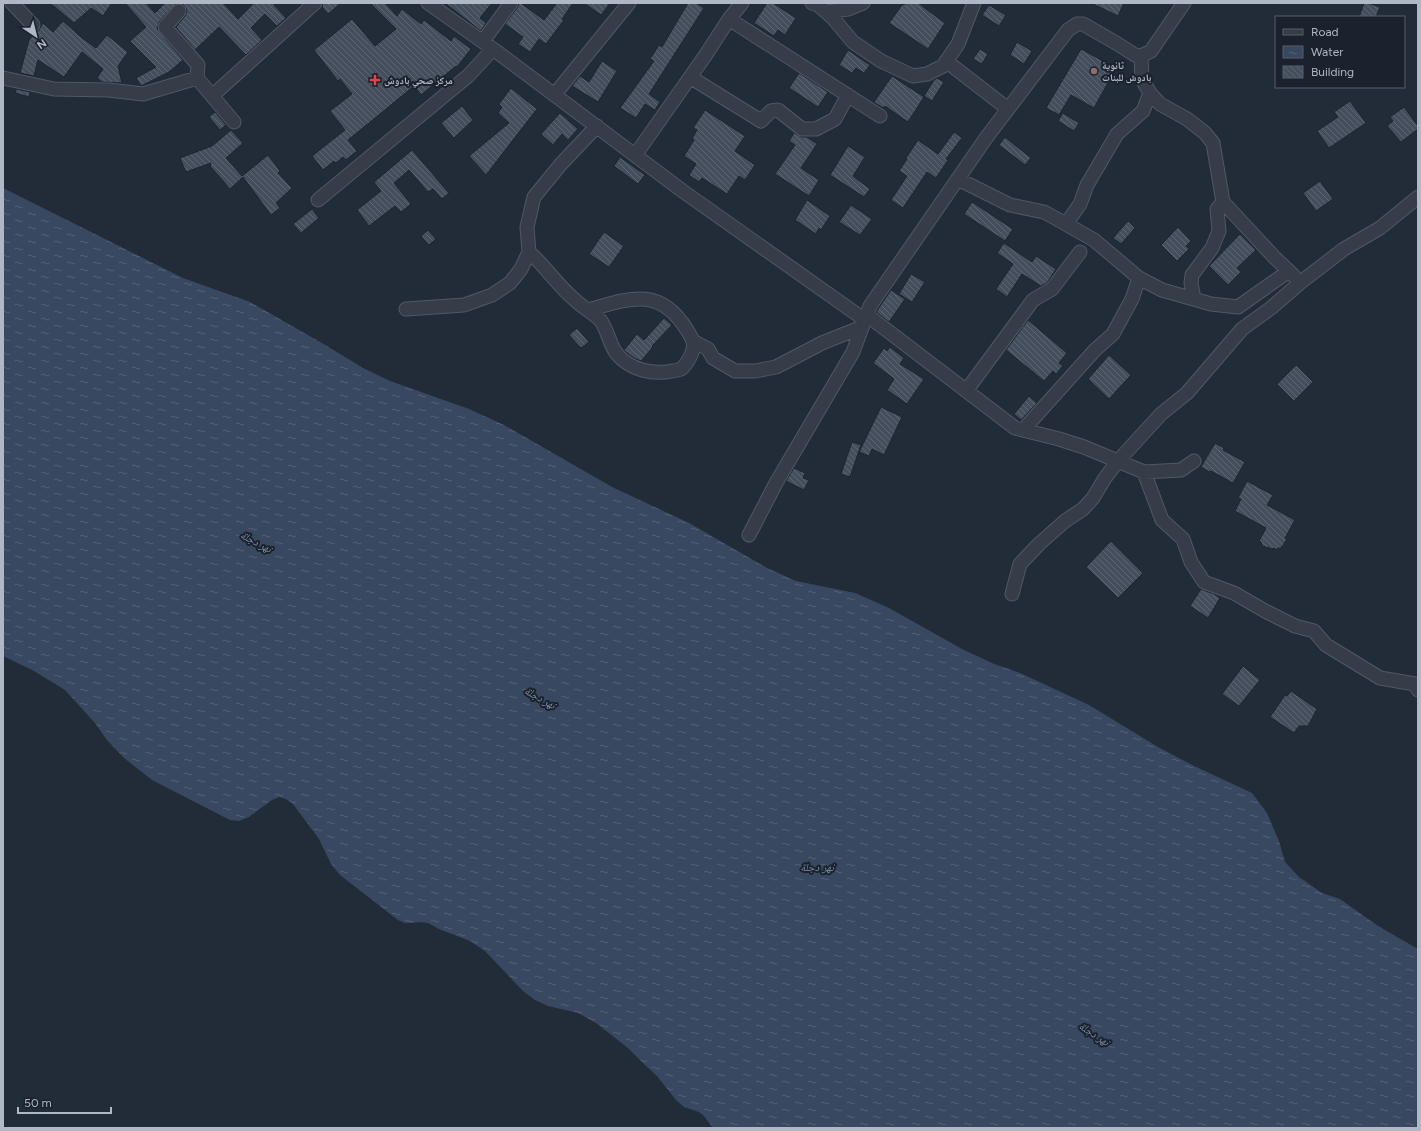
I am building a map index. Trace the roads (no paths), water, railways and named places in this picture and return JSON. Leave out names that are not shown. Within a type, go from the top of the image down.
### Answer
[{"type":"street","points":[[12,3],[33,25]]},
{"type":"street","points":[[212,96],[315,3]]},
{"type":"street","points":[[428,3],[555,94],[690,196],[966,391],[1015,428],[1058,439],[1144,472],[1181,470],[1194,461]]},
{"type":"street","points":[[318,200],[468,76],[488,45],[511,3]]},
{"type":"street","points":[[555,94],[629,3]]},
{"type":"street","points":[[636,154],[729,19],[742,3]]},
{"type":"street","points":[[812,3],[818,5],[832,17],[853,42],[881,61],[913,76],[927,74],[943,66],[958,44],[974,3]]},
{"type":"street","points":[[826,12],[848,9],[863,3]]},
{"type":"street","points":[[749,535],[776,483],[852,352],[870,306],[958,178],[1068,30],[1077,24],[1083,24],[1135,55],[1141,56],[1151,51],[1184,3]]},
{"type":"street","points":[[179,10],[165,27],[198,65],[197,78],[234,122]]},
{"type":"street","points":[[729,19],[880,116]]},
{"type":"street","points":[[1141,56],[1142,79],[1150,93],[1160,104],[1187,119],[1205,133],[1213,144],[1223,202],[1275,258],[1301,282]]},
{"type":"street","points":[[946,61],[1008,109]]},
{"type":"street","points":[[690,77],[761,121],[771,111],[778,110],[802,130],[816,129],[835,119],[848,95]]},
{"type":"street","points":[[3,78],[54,89],[109,90],[143,94],[197,78]]},
{"type":"street","points":[[1066,224],[1080,204],[1087,185],[1117,134],[1143,111],[1150,93]]},
{"type":"street","points":[[406,309],[464,305],[492,295],[510,283],[521,270],[529,252],[527,227],[534,197],[561,164],[597,126]]},
{"type":"street","points":[[958,178],[1010,205],[1044,212],[1066,224],[1094,240],[1140,278],[1162,290],[1211,304],[1238,307],[1289,271]]},
{"type":"street","points":[[1012,594],[1020,564],[1039,544],[1065,521],[1083,509],[1093,498],[1104,478],[1118,461],[1161,414],[1187,393],[1242,329],[1271,308],[1301,282],[1344,249],[1380,228],[1418,197]]},
{"type":"street","points":[[1194,299],[1191,283],[1192,274],[1212,248],[1219,230],[1217,209],[1223,202]]},
{"type":"street","points":[[529,252],[539,260],[575,300],[600,321],[607,331],[616,353],[629,364],[643,371],[665,373],[680,369],[688,360],[694,349],[693,341],[676,314],[664,305],[652,299],[618,302],[588,310]]},
{"type":"street","points":[[966,391],[1033,300],[1052,289],[1080,252]]},
{"type":"street","points":[[1023,430],[1095,350],[1113,334],[1132,299],[1140,278]]},
{"type":"street","points":[[693,341],[708,349],[713,358],[735,371],[755,371],[776,367],[865,321]]},
{"type":"street","points":[[1144,472],[1162,520],[1183,539],[1191,562],[1204,582],[1234,594],[1295,626],[1314,631],[1326,645],[1380,678],[1414,684],[1418,690]]},
{"type":"water","name":"نهر دجلة","points":[[3,188],[183,278],[250,302],[363,368],[390,381],[469,409],[504,425],[612,487],[689,523],[767,568],[796,581],[855,593],[889,608],[962,649],[994,664],[1020,673],[1089,705],[1158,747],[1192,765],[1252,793],[1267,813],[1279,841],[1285,862],[1299,877],[1322,893],[1340,899],[1378,926],[1418,949],[1418,1128],[713,1128],[699,1112],[684,1107],[676,1100],[657,1076],[628,1048],[596,1023],[578,1013],[548,1006],[535,1000],[523,991],[485,951],[470,941],[428,923],[405,923],[398,920],[340,875],[331,864],[319,839],[293,804],[286,799],[279,797],[272,800],[249,817],[239,821],[230,820],[152,780],[124,758],[65,690],[34,671],[3,656]]},
{"type":"place","name":"ثانوية بادوش للبنات","points":[[1094,71]]},
{"type":"place","name":"مركز صحي بادوش","points":[[375,80]]}]
